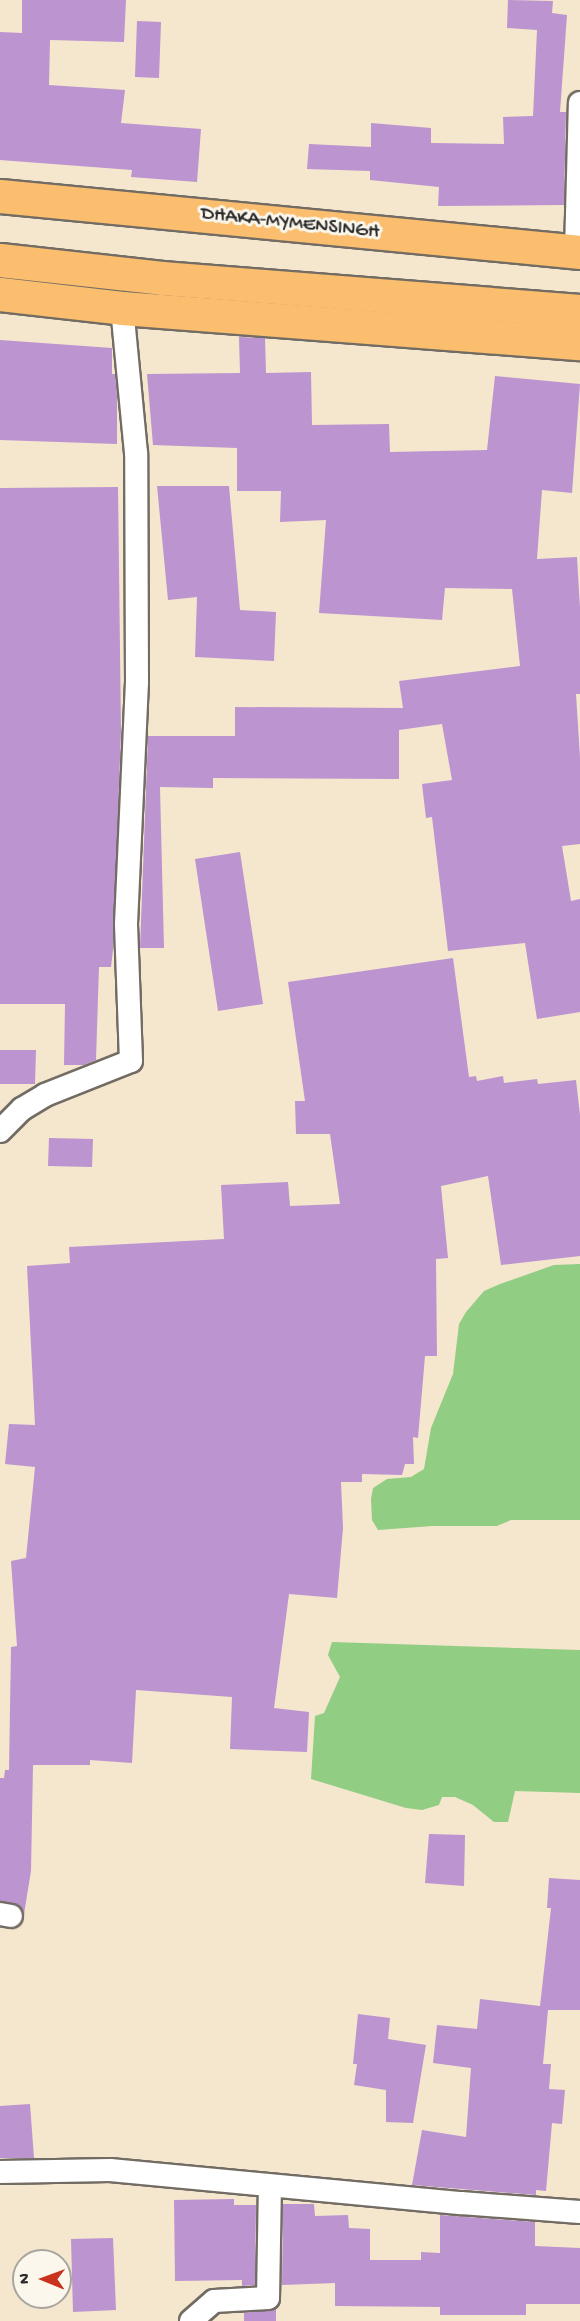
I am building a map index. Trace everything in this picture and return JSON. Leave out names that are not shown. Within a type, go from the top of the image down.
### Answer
[{"type":"highway","name":"DHAKA-MYMENSINGH","points":[[0,196],[578,252]]},
{"type":"highway","points":[[0,260],[162,278],[580,311]]},
{"type":"highway","points":[[0,294],[122,308],[580,344]]},
{"type":"street","points":[[578,252],[580,103]]},
{"type":"street","points":[[0,1131],[22,1108],[45,1095],[131,1061],[126,924],[137,683],[136,453],[122,308]]},
{"type":"street","points":[[0,2172],[110,2170],[580,2212]]},
{"type":"street","points":[[191,2321],[214,2301],[268,2298],[270,2186]]},
{"type":"green space","points":[[580,1264],[580,1520],[511,1520],[497,1526],[432,1526],[378,1530],[372,1520],[373,1488],[387,1479],[411,1477],[424,1469],[431,1428],[453,1374],[459,1324],[466,1312],[484,1291],[500,1284],[554,1265]]},
{"type":"green space","points":[[332,1642],[580,1650],[580,1793],[515,1791],[508,1822],[494,1822],[473,1805],[455,1797],[442,1797],[439,1805],[422,1810],[406,1808],[311,1779],[315,1716],[324,1713],[340,1677],[328,1655]]},
{"type":"building","points":[[22,0],[126,0],[124,42],[50,40],[49,85],[125,90],[121,123],[201,129],[197,182],[131,177],[132,170],[0,160],[0,32],[22,33]]},
{"type":"building","points":[[508,0],[553,1],[552,13],[567,15],[560,112],[566,112],[564,205],[438,206],[439,187],[370,180],[370,171],[307,169],[309,144],[371,147],[371,123],[431,128],[431,143],[504,144],[503,117],[533,116],[537,30],[507,28]]},
{"type":"building","points":[[137,21],[161,22],[159,78],[135,77]]},
{"type":"building","points":[[239,337],[265,338],[266,373],[311,372],[312,425],[389,424],[390,452],[487,450],[495,376],[580,384],[572,493],[542,490],[537,559],[577,557],[580,608],[580,694],[576,694],[580,757],[580,844],[562,846],[571,901],[580,899],[580,1012],[537,1019],[525,943],[448,951],[432,817],[426,818],[422,784],[452,780],[442,724],[399,730],[399,779],[213,778],[213,788],[160,787],[164,948],[140,948],[148,736],[235,736],[235,707],[403,708],[399,681],[520,666],[512,589],[445,588],[442,620],[319,613],[326,520],[280,522],[281,491],[237,491],[237,448],[153,445],[147,374],[240,373]]},
{"type":"building","points":[[0,340],[112,348],[112,374],[115,374],[117,394],[117,444],[0,440]]},
{"type":"building","points":[[157,486],[229,486],[240,610],[276,612],[274,661],[195,657],[197,597],[168,600]]},
{"type":"building","points":[[118,487],[121,731],[113,950],[111,967],[99,967],[96,1060],[84,1065],[64,1065],[65,1004],[0,1004],[0,488]]},
{"type":"building","points":[[240,852],[263,1004],[218,1011],[195,859]]},
{"type":"building","points":[[453,958],[469,1077],[476,1076],[477,1081],[503,1076],[504,1083],[537,1079],[538,1084],[576,1080],[580,1115],[580,1256],[501,1265],[488,1176],[441,1186],[448,1258],[436,1259],[437,1356],[425,1356],[418,1438],[413,1437],[414,1464],[405,1464],[402,1475],[362,1474],[362,1482],[341,1482],[343,1528],[337,1598],[289,1594],[274,1708],[309,1712],[307,1752],[230,1749],[232,1697],[136,1690],[132,1763],[90,1760],[90,1765],[33,1765],[31,1871],[24,1914],[19,1905],[0,1901],[0,1778],[4,1778],[5,1770],[9,1770],[11,1647],[17,1646],[11,1561],[26,1558],[35,1467],[5,1464],[9,1424],[35,1425],[27,1266],[70,1263],[69,1247],[224,1239],[221,1185],[288,1182],[290,1206],[340,1204],[330,1134],[296,1134],[295,1101],[305,1101],[288,982]]},
{"type":"building","points":[[0,1050],[36,1050],[35,1084],[0,1084]]},
{"type":"building","points":[[49,1138],[93,1139],[92,1167],[48,1166]]},
{"type":"building","points":[[429,1834],[465,1835],[464,1886],[425,1883]]},
{"type":"building","points":[[549,1878],[580,1880],[580,2010],[548,2010],[543,2064],[551,2064],[549,2089],[565,2090],[562,2124],[552,2123],[546,2191],[536,2190],[536,2195],[412,2185],[422,2130],[466,2137],[471,2068],[433,2063],[437,2025],[477,2029],[480,1999],[540,2006],[551,1908],[547,1908]]},
{"type":"building","points":[[358,2014],[390,2018],[388,2039],[426,2045],[413,2123],[386,2122],[386,2090],[354,2085],[357,2064],[353,2064]]},
{"type":"building","points":[[30,2104],[34,2158],[0,2158],[0,2106]]},
{"type":"building","points":[[234,2199],[234,2205],[256,2205],[255,2285],[242,2286],[242,2280],[175,2281],[174,2200]]},
{"type":"building","points":[[283,2204],[314,2204],[315,2216],[348,2215],[349,2228],[370,2229],[370,2260],[421,2260],[421,2252],[440,2253],[440,2215],[535,2222],[535,2246],[580,2248],[580,2304],[526,2304],[526,2315],[440,2315],[440,2307],[335,2306],[335,2283],[282,2285]]},
{"type":"building","points":[[113,2238],[116,2310],[73,2312],[71,2239]]},
{"type":"building","points":[[276,2309],[276,2321],[244,2321],[244,2313]]}]
